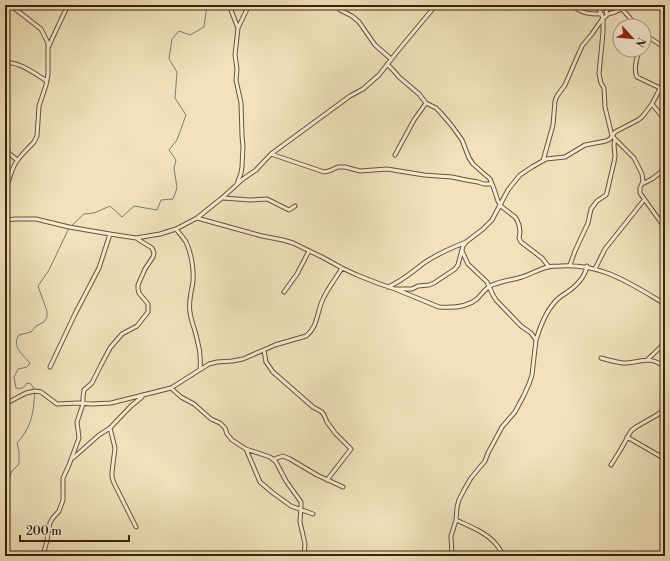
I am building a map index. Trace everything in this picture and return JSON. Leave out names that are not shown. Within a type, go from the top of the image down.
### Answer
[{"type":"street","points":[[5,187],[9,181],[17,160],[36,138],[39,106],[47,81],[49,67],[48,43],[41,30],[10,5]]},
{"type":"street","points":[[48,48],[68,5]]},
{"type":"street","points":[[228,5],[238,28]]},
{"type":"street","points":[[236,186],[241,173],[243,155],[241,103],[236,80],[237,69],[235,61],[238,28],[248,5]]},
{"type":"street","points":[[335,5],[359,22],[375,44],[391,59]]},
{"type":"street","points":[[5,220],[36,219],[69,227],[136,238],[176,230],[197,218],[256,170],[272,154],[350,96],[363,89],[379,75],[436,5]]},
{"type":"street","points":[[572,5],[582,12],[602,16],[604,18],[607,13],[608,5]]},
{"type":"street","points":[[597,5],[602,16],[603,32],[599,74],[600,83],[604,88],[605,107],[612,136],[634,158],[642,174],[643,181],[640,188],[640,193],[665,228]]},
{"type":"street","points":[[597,5],[607,13],[615,12],[630,5]]},
{"type":"street","points":[[622,9],[630,18]]},
{"type":"street","points":[[543,161],[553,125],[555,101],[557,96],[565,84],[582,46],[592,34],[602,16]]},
{"type":"street","points":[[652,40],[665,48]]},
{"type":"street","points":[[637,58],[637,77],[660,88]]},
{"type":"street","points":[[5,63],[16,64],[47,81]]},
{"type":"street","points":[[387,64],[426,102],[436,108],[452,126],[462,140],[473,164],[486,175],[492,184],[500,205],[517,220],[520,232],[519,238],[542,258],[549,267]]},
{"type":"street","points":[[388,287],[399,282],[425,262],[446,250],[466,242],[488,225],[520,175],[546,159],[565,157],[585,145],[606,141],[610,139],[615,132],[642,117],[652,104],[665,79]]},
{"type":"street","points":[[395,155],[414,120],[426,102]]},
{"type":"street","points":[[652,104],[665,120]]},
{"type":"street","points":[[570,265],[588,223],[591,208],[597,201],[606,195],[615,156],[615,139]]},
{"type":"street","points":[[5,150],[17,160]]},
{"type":"street","points":[[272,154],[324,172],[338,167],[345,167],[360,171],[387,169],[424,175],[452,177],[484,184],[492,184]]},
{"type":"street","points":[[642,184],[652,179],[665,169]]},
{"type":"street","points":[[222,198],[250,200],[267,199],[286,209],[292,209],[295,206]]},
{"type":"street","points":[[595,268],[605,249],[644,200]]},
{"type":"street","points":[[197,218],[293,243],[342,268],[439,307],[446,308],[468,305],[490,287],[549,267],[570,265],[595,268],[626,281],[665,304]]},
{"type":"street","points":[[176,230],[186,242],[192,264],[193,282],[190,298],[190,311],[197,338],[200,370]]},
{"type":"street","points":[[50,367],[99,268],[110,234]]},
{"type":"street","points":[[43,556],[50,523],[59,511],[63,500],[63,478],[72,459],[79,438],[77,422],[83,404],[84,390],[92,383],[110,348],[122,334],[137,326],[148,312],[148,304],[139,293],[138,285],[145,269],[153,258],[154,253],[152,248],[136,238]]},
{"type":"street","points":[[395,289],[412,289],[434,283],[447,275],[458,266],[462,250],[466,242]]},
{"type":"street","points":[[462,250],[468,264],[487,282],[496,300],[521,326],[531,333],[536,340]]},
{"type":"street","points":[[284,292],[309,251]]},
{"type":"street","points":[[452,556],[451,536],[456,520],[457,508],[464,490],[471,478],[485,461],[502,427],[517,408],[529,384],[532,375],[536,340],[547,312],[553,303],[572,288],[584,275],[587,266]]},
{"type":"street","points":[[5,404],[26,393],[35,391],[41,392],[57,404],[107,404],[144,396],[170,388],[209,364],[238,360],[276,345],[306,336],[310,333],[323,300],[342,268]]},
{"type":"street","points":[[647,360],[665,343]]},
{"type":"street","points":[[264,350],[266,362],[273,372],[309,404],[322,412],[326,422],[351,450],[327,480]]},
{"type":"street","points":[[601,358],[624,363],[647,360],[658,362],[665,368]]},
{"type":"street","points":[[170,388],[181,397],[198,407],[211,419],[220,423],[225,428],[229,437],[246,449],[274,459],[300,502],[300,522],[305,544],[304,556]]},
{"type":"street","points":[[72,459],[99,435],[110,428],[131,406],[144,396]]},
{"type":"street","points":[[611,465],[631,431],[665,409]]},
{"type":"street","points":[[110,428],[115,448],[112,477],[136,527]]},
{"type":"street","points":[[627,437],[665,459]]},
{"type":"street","points":[[246,449],[260,482],[291,506],[313,514]]},
{"type":"street","points":[[274,459],[283,456],[317,475],[343,487]]},
{"type":"street","points":[[456,520],[490,538],[499,547],[504,556]]},
{"type":"waterway","points":[[71,226],[84,214],[94,213],[110,206],[122,217],[134,206],[157,210],[161,200],[173,199],[177,188],[174,168],[176,160],[169,150],[177,140],[186,115],[175,98],[177,72],[169,59],[172,39],[179,31],[190,35],[204,27],[207,5]]},
{"type":"waterway","points":[[34,389],[31,384],[27,383],[23,388],[16,388],[14,377],[18,369],[27,367],[30,363],[21,354],[16,343],[19,335],[31,332],[36,326],[44,322],[47,317],[47,311],[38,286],[49,270],[69,228]]},
{"type":"waterway","points":[[5,487],[12,471],[19,464],[17,443],[29,425],[35,392]]}]
